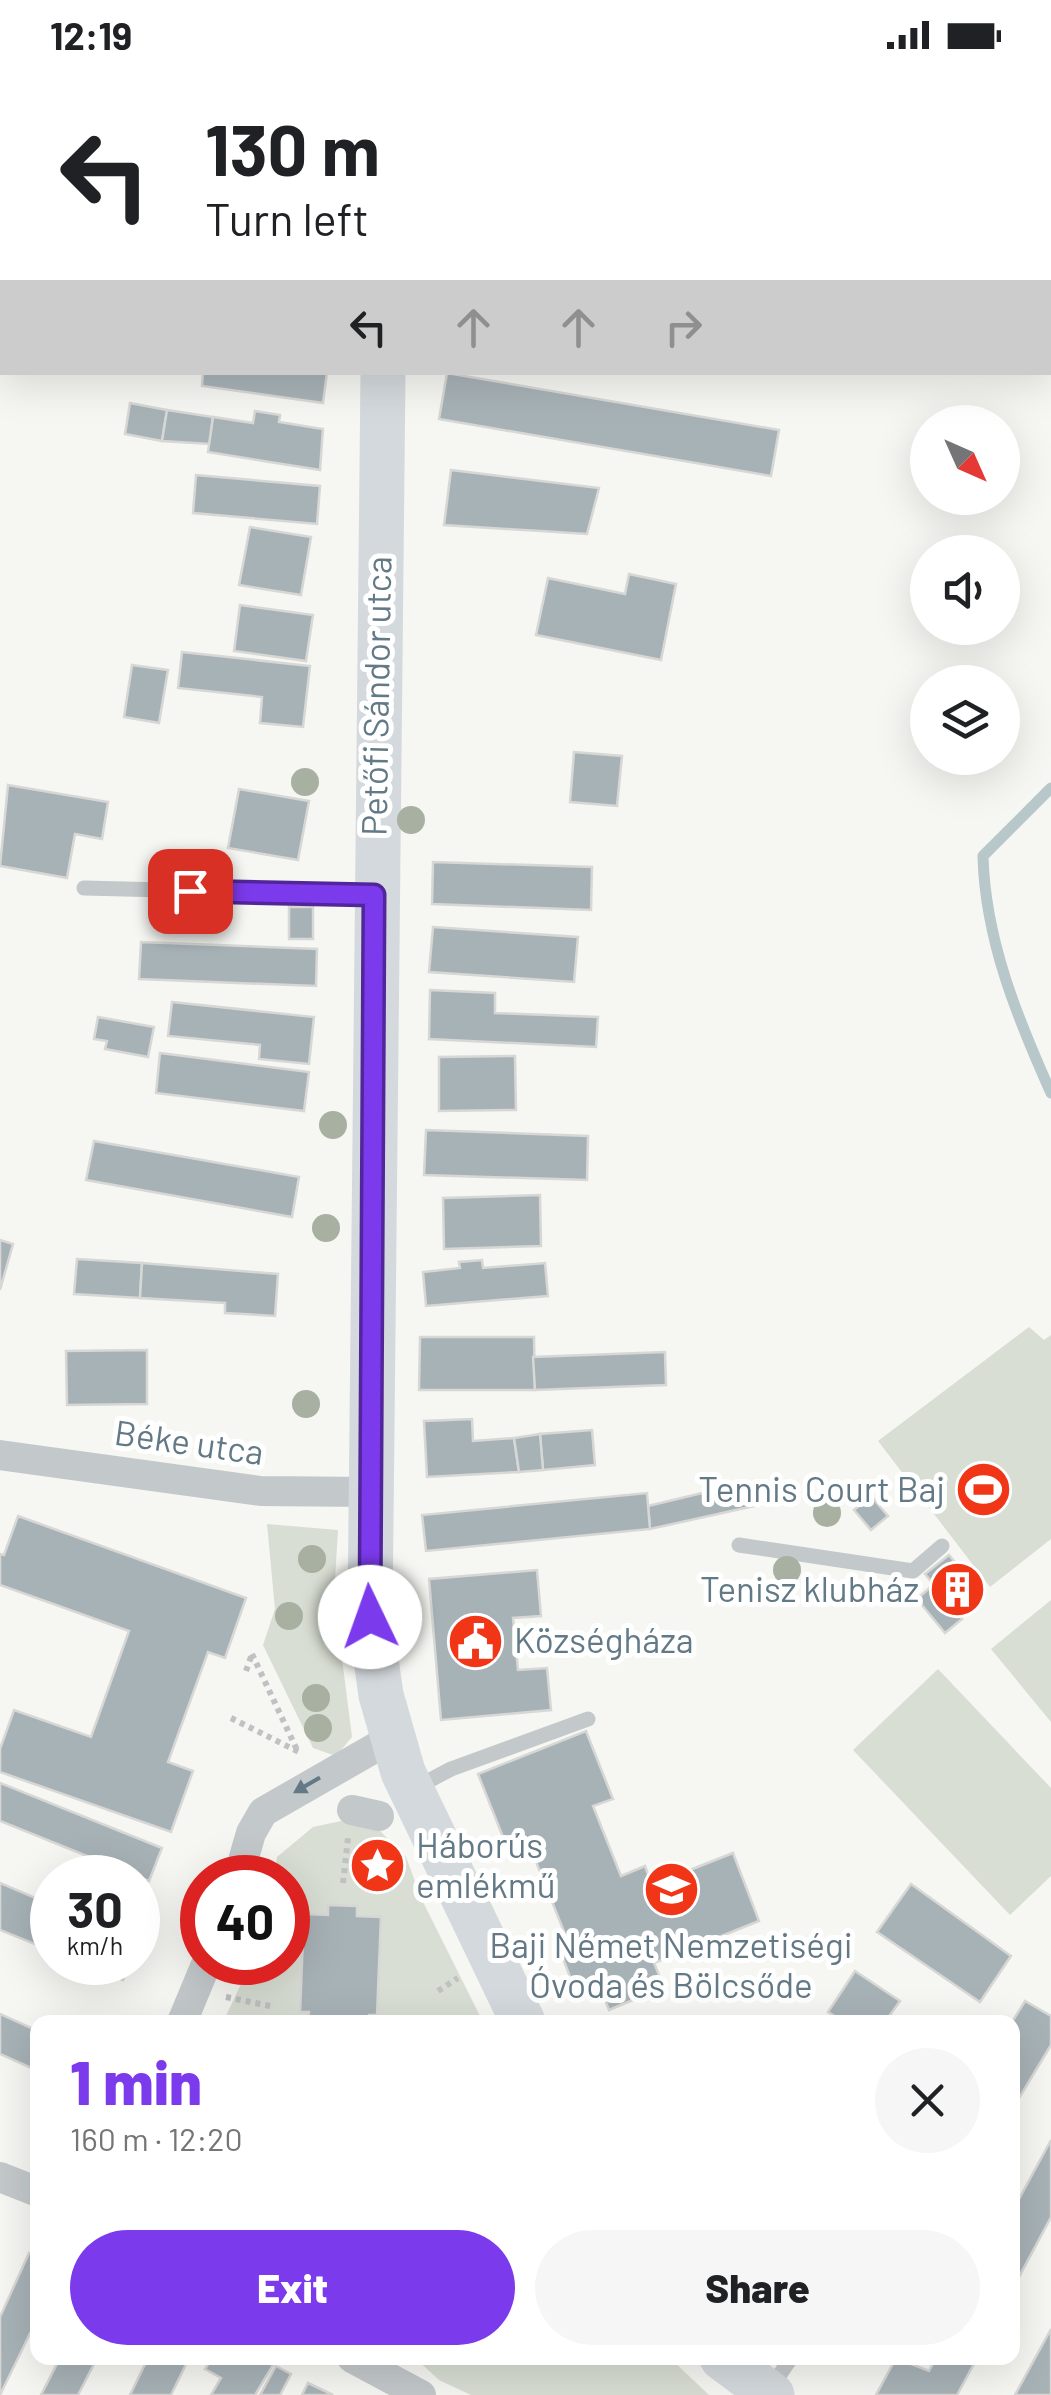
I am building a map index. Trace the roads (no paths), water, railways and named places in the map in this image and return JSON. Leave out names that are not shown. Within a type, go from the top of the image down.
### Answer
[{"type":"street","name":"Petőfi Sándor utca","points":[[382,375],[369,1492],[370,1617],[392,1738],[381,1805],[519,2015]]},
{"type":"street","name":"Béke utca","points":[[0,1455],[261,1491],[369,1492]]},
{"type":"street","points":[[244,1855],[250,1832],[263,1812],[392,1738]]},
{"type":"street","points":[[185,2015],[197,1985]]},
{"type":"street","points":[[0,2177],[30,2189]]},
{"type":"street","points":[[365,2365],[421,2395]]},
{"type":"street","points":[[738,2365],[777,2382]]},
{"type":"lane","points":[[84,888],[374,895]]},
{"type":"lane","points":[[738,1545],[912,1571],[942,1546]]},
{"type":"lane","points":[[381,1805],[452,1770],[588,1719]]},
{"type":"waterway","points":[[1051,788],[983,856],[996,947],[1026,1036],[1051,1093]]},
{"type":"place","name":"Tennis Court Baj","points":[[984,1490]]},
{"type":"place","name":"Tenisz klubház","points":[[958,1590]]},
{"type":"place","name":"Községháza","points":[[475,1641]]},
{"type":"place","name":"Háborús emlékmű","points":[[377,1866]]},
{"type":"place","name":"Baji Német Nemzetiségi Óvoda és Bölcsőde","points":[[671,1890]]}]
